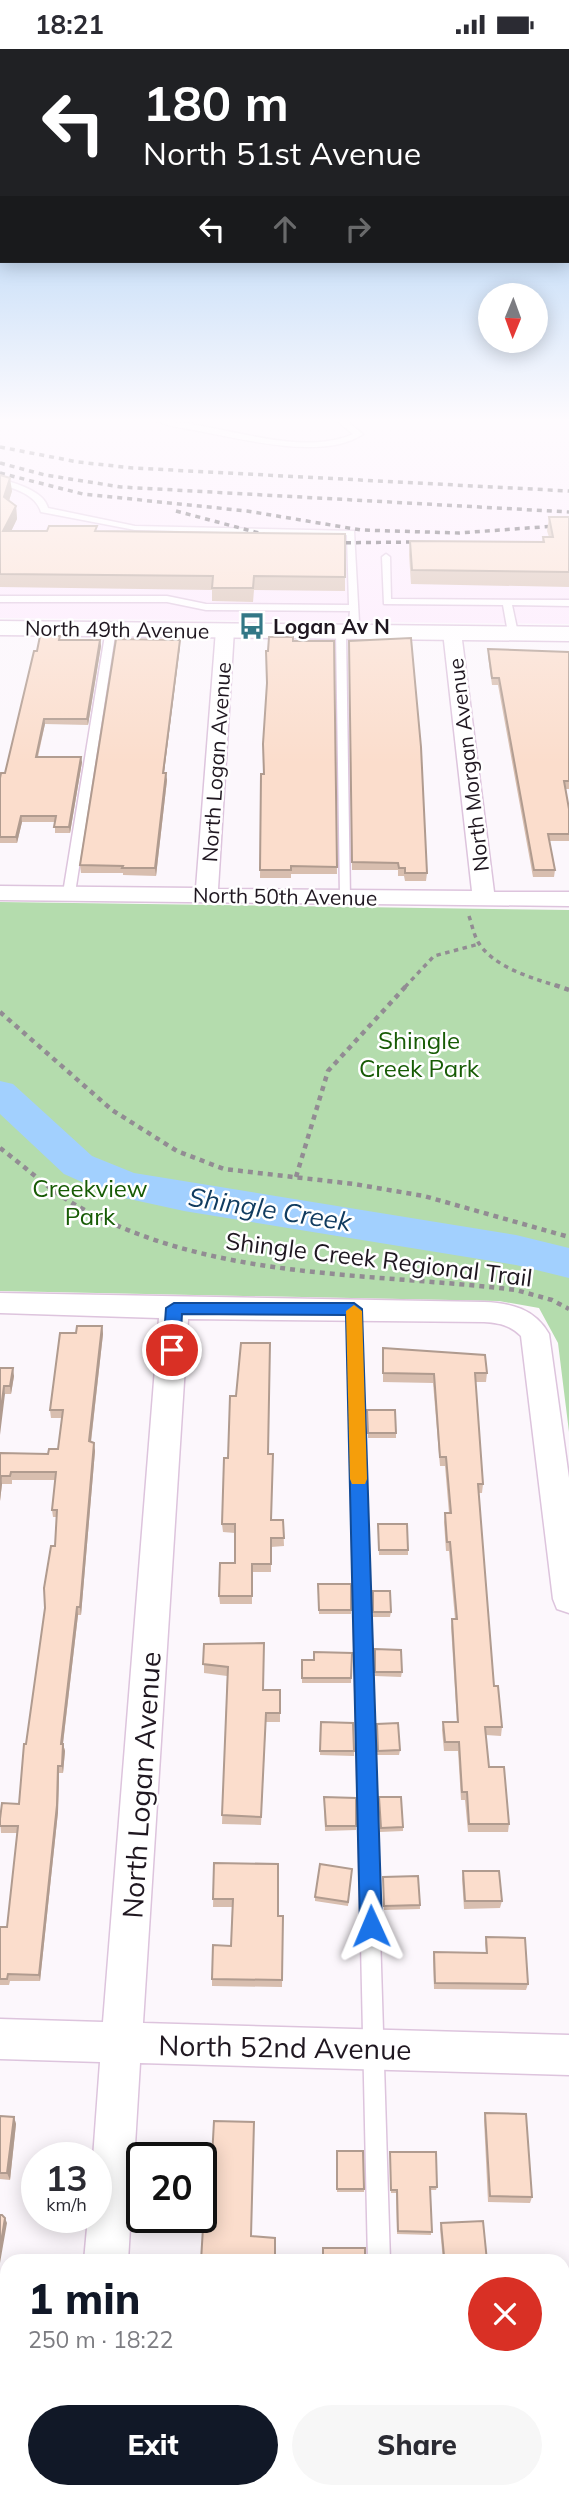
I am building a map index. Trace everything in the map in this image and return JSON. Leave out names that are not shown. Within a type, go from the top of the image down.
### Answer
[{"type":"street","name":"North 49th Avenue","points":[[0,629],[569,634]]},
{"type":"street","name":"North Logan Avenue","points":[[207,894],[225,630]]},
{"type":"street","name":"North Morgan Avenue","points":[[452,632],[475,898]]},
{"type":"street","name":"North 50th Avenue","points":[[0,893],[569,899]]},
{"type":"street","points":[[0,1303],[503,1312],[518,1317],[528,1323],[535,1334],[569,1599]]},
{"type":"street","name":"North Logan Avenue","points":[[107,2254],[124,2042],[174,1308]]},
{"type":"street","name":"North 52nd Avenue","points":[[0,2039],[569,2055]]},
{"type":"lane","points":[[346,897],[341,631],[354,622],[351,535]]},
{"type":"lane","points":[[386,557],[387,601],[569,603]]},
{"type":"lane","points":[[0,599],[167,599],[206,607],[354,608]]},
{"type":"lane","points":[[508,603],[513,633]]},
{"type":"lane","points":[[69,893],[111,629]]},
{"type":"lane","points":[[354,1309],[379,2254]]},
{"type":"path","points":[[475,898],[479,944],[500,961],[523,973],[569,990]]},
{"type":"path","points":[[296,1177],[328,1071],[434,956],[479,944]]},
{"type":"path","points":[[0,1012],[103,1103],[177,1151],[224,1169],[424,1196],[569,1237]]},
{"type":"path","name":"Shingle Creek Regional Trail","points":[[0,1149],[79,1207],[134,1234],[187,1251],[266,1266],[451,1287],[521,1290],[550,1299],[569,1309]]},
{"type":"shaded area","points":[[0,535],[569,535],[569,624],[0,618]]},
{"type":"green space","name":"Shingle Creek Park","points":[[0,902],[569,910],[569,1432],[558,1343],[539,1308],[499,1301],[0,1291]]},
{"type":"building","points":[[0,535],[345,535],[345,577],[254,576],[253,588],[212,588],[213,576],[0,574]]},
{"type":"building","points":[[569,535],[569,572],[412,570],[410,541],[544,542],[543,537]]},
{"type":"building","points":[[40,636],[60,636],[59,640],[100,640],[87,719],[44,719],[36,757],[81,757],[69,827],[54,827],[56,816],[21,816],[16,837],[0,837],[0,778],[1,773],[5,773],[34,651],[37,651]]},
{"type":"building","points":[[269,637],[293,637],[293,641],[334,641],[337,867],[291,866],[291,870],[260,870],[261,774],[264,774],[266,651]]},
{"type":"building","points":[[411,638],[421,747],[427,873],[405,873],[405,868],[399,868],[398,863],[352,862],[349,641]]},
{"type":"building","points":[[116,639],[180,640],[163,773],[166,773],[155,868],[80,865]]},
{"type":"building","points":[[488,649],[569,652],[569,781],[564,781],[569,809],[569,834],[548,834],[555,870],[534,870],[499,678],[492,678]]},
{"type":"building","points":[[77,1326],[102,1326],[89,1441],[94,1443],[80,1607],[77,1607],[61,1744],[62,1766],[58,1766],[57,1805],[39,1975],[8,1974],[7,1979],[0,1979],[0,1927],[7,1927],[18,1826],[0,1826],[0,1819],[2,1803],[19,1804],[24,1744],[45,1608],[44,1588],[51,1546],[55,1546],[57,1510],[52,1510],[56,1472],[11,1472],[10,1476],[1,1476],[0,1482],[0,1453],[48,1454],[49,1449],[58,1449],[63,1410],[50,1410],[60,1333],[76,1333]]},
{"type":"building","points":[[241,1343],[270,1343],[268,1454],[273,1454],[271,1520],[283,1520],[284,1538],[271,1538],[271,1564],[252,1564],[252,1596],[219,1596],[220,1563],[235,1563],[235,1524],[222,1524],[224,1458],[228,1458],[230,1396],[236,1396]]},
{"type":"building","points":[[383,1348],[485,1355],[487,1373],[475,1373],[483,1484],[478,1484],[494,1686],[498,1686],[502,1727],[485,1727],[489,1767],[504,1767],[509,1824],[469,1824],[467,1792],[462,1792],[459,1742],[445,1742],[443,1722],[458,1722],[452,1619],[457,1619],[445,1513],[451,1513],[446,1457],[440,1457],[434,1374],[383,1373]]},
{"type":"building","points":[[0,1368],[13,1368],[10,1386],[4,1386],[0,1416]]},
{"type":"building","points":[[367,1410],[395,1410],[396,1433],[368,1433]]},
{"type":"building","points":[[378,1524],[407,1524],[408,1550],[379,1550]]},
{"type":"building","points":[[318,1584],[351,1584],[351,1610],[319,1610]]},
{"type":"building","points":[[373,1591],[390,1591],[391,1612],[373,1612]]},
{"type":"building","points":[[264,1643],[263,1690],[280,1690],[280,1713],[266,1713],[261,1817],[222,1815],[228,1667],[203,1664],[204,1644]]},
{"type":"building","points":[[375,1649],[401,1650],[402,1672],[375,1672]]},
{"type":"building","points":[[314,1652],[352,1653],[351,1678],[302,1678],[302,1660],[314,1660]]},
{"type":"building","points":[[321,1722],[353,1723],[354,1751],[320,1751]]},
{"type":"building","points":[[398,1723],[400,1750],[378,1751],[377,1724]]},
{"type":"building","points":[[324,1797],[356,1798],[356,1826],[326,1826]]},
{"type":"building","points":[[379,1797],[401,1797],[403,1827],[381,1828]]},
{"type":"building","points":[[214,1863],[278,1864],[278,1916],[283,1916],[282,1980],[212,1979],[213,1945],[231,1946],[233,1899],[213,1899]]},
{"type":"building","points":[[320,1864],[352,1869],[348,1902],[315,1897]]},
{"type":"building","points":[[463,1871],[499,1871],[502,1901],[465,1901]]},
{"type":"building","points":[[418,1876],[420,1905],[384,1906],[383,1877]]},
{"type":"building","points":[[486,1937],[525,1938],[528,1984],[435,1983],[434,1952],[487,1953]]},
{"type":"building","points":[[485,2113],[526,2114],[532,2197],[490,2196]]},
{"type":"building","points":[[0,2116],[14,2117],[7,2173],[0,2173]]},
{"type":"building","points":[[214,2121],[254,2122],[251,2236],[275,2238],[275,2254],[201,2254],[203,2233],[217,2233],[217,2142],[213,2142]]},
{"type":"building","points":[[337,2151],[363,2151],[364,2189],[337,2189]]},
{"type":"building","points":[[390,2152],[436,2152],[437,2187],[430,2187],[432,2232],[398,2231],[397,2190],[391,2190]]},
{"type":"building","points":[[0,2215],[5,2218],[0,2248]]},
{"type":"building","points":[[483,2221],[486,2254],[444,2254],[441,2223]]},
{"type":"building","points":[[323,2248],[365,2248],[365,2254],[323,2254]]},
{"type":"waterway","name":"Shingle Creek","points":[[0,1093],[78,1165],[125,1185],[184,1197],[516,1250],[569,1263]]},
{"type":"railway","points":[[268,535],[274,537]]},
{"type":"railway","points":[[326,543],[414,542]]},
{"type":"slow traffic","points":[[354,1311],[358,1479]]},
{"type":"place","name":"Logan Av N","points":[[252,626]]},
{"type":"route","points":[[172,1350],[174,1308],[354,1309],[371,1926]]},
{"type":"park label","name":"Creekview Park","points":[[90,1202]]}]
